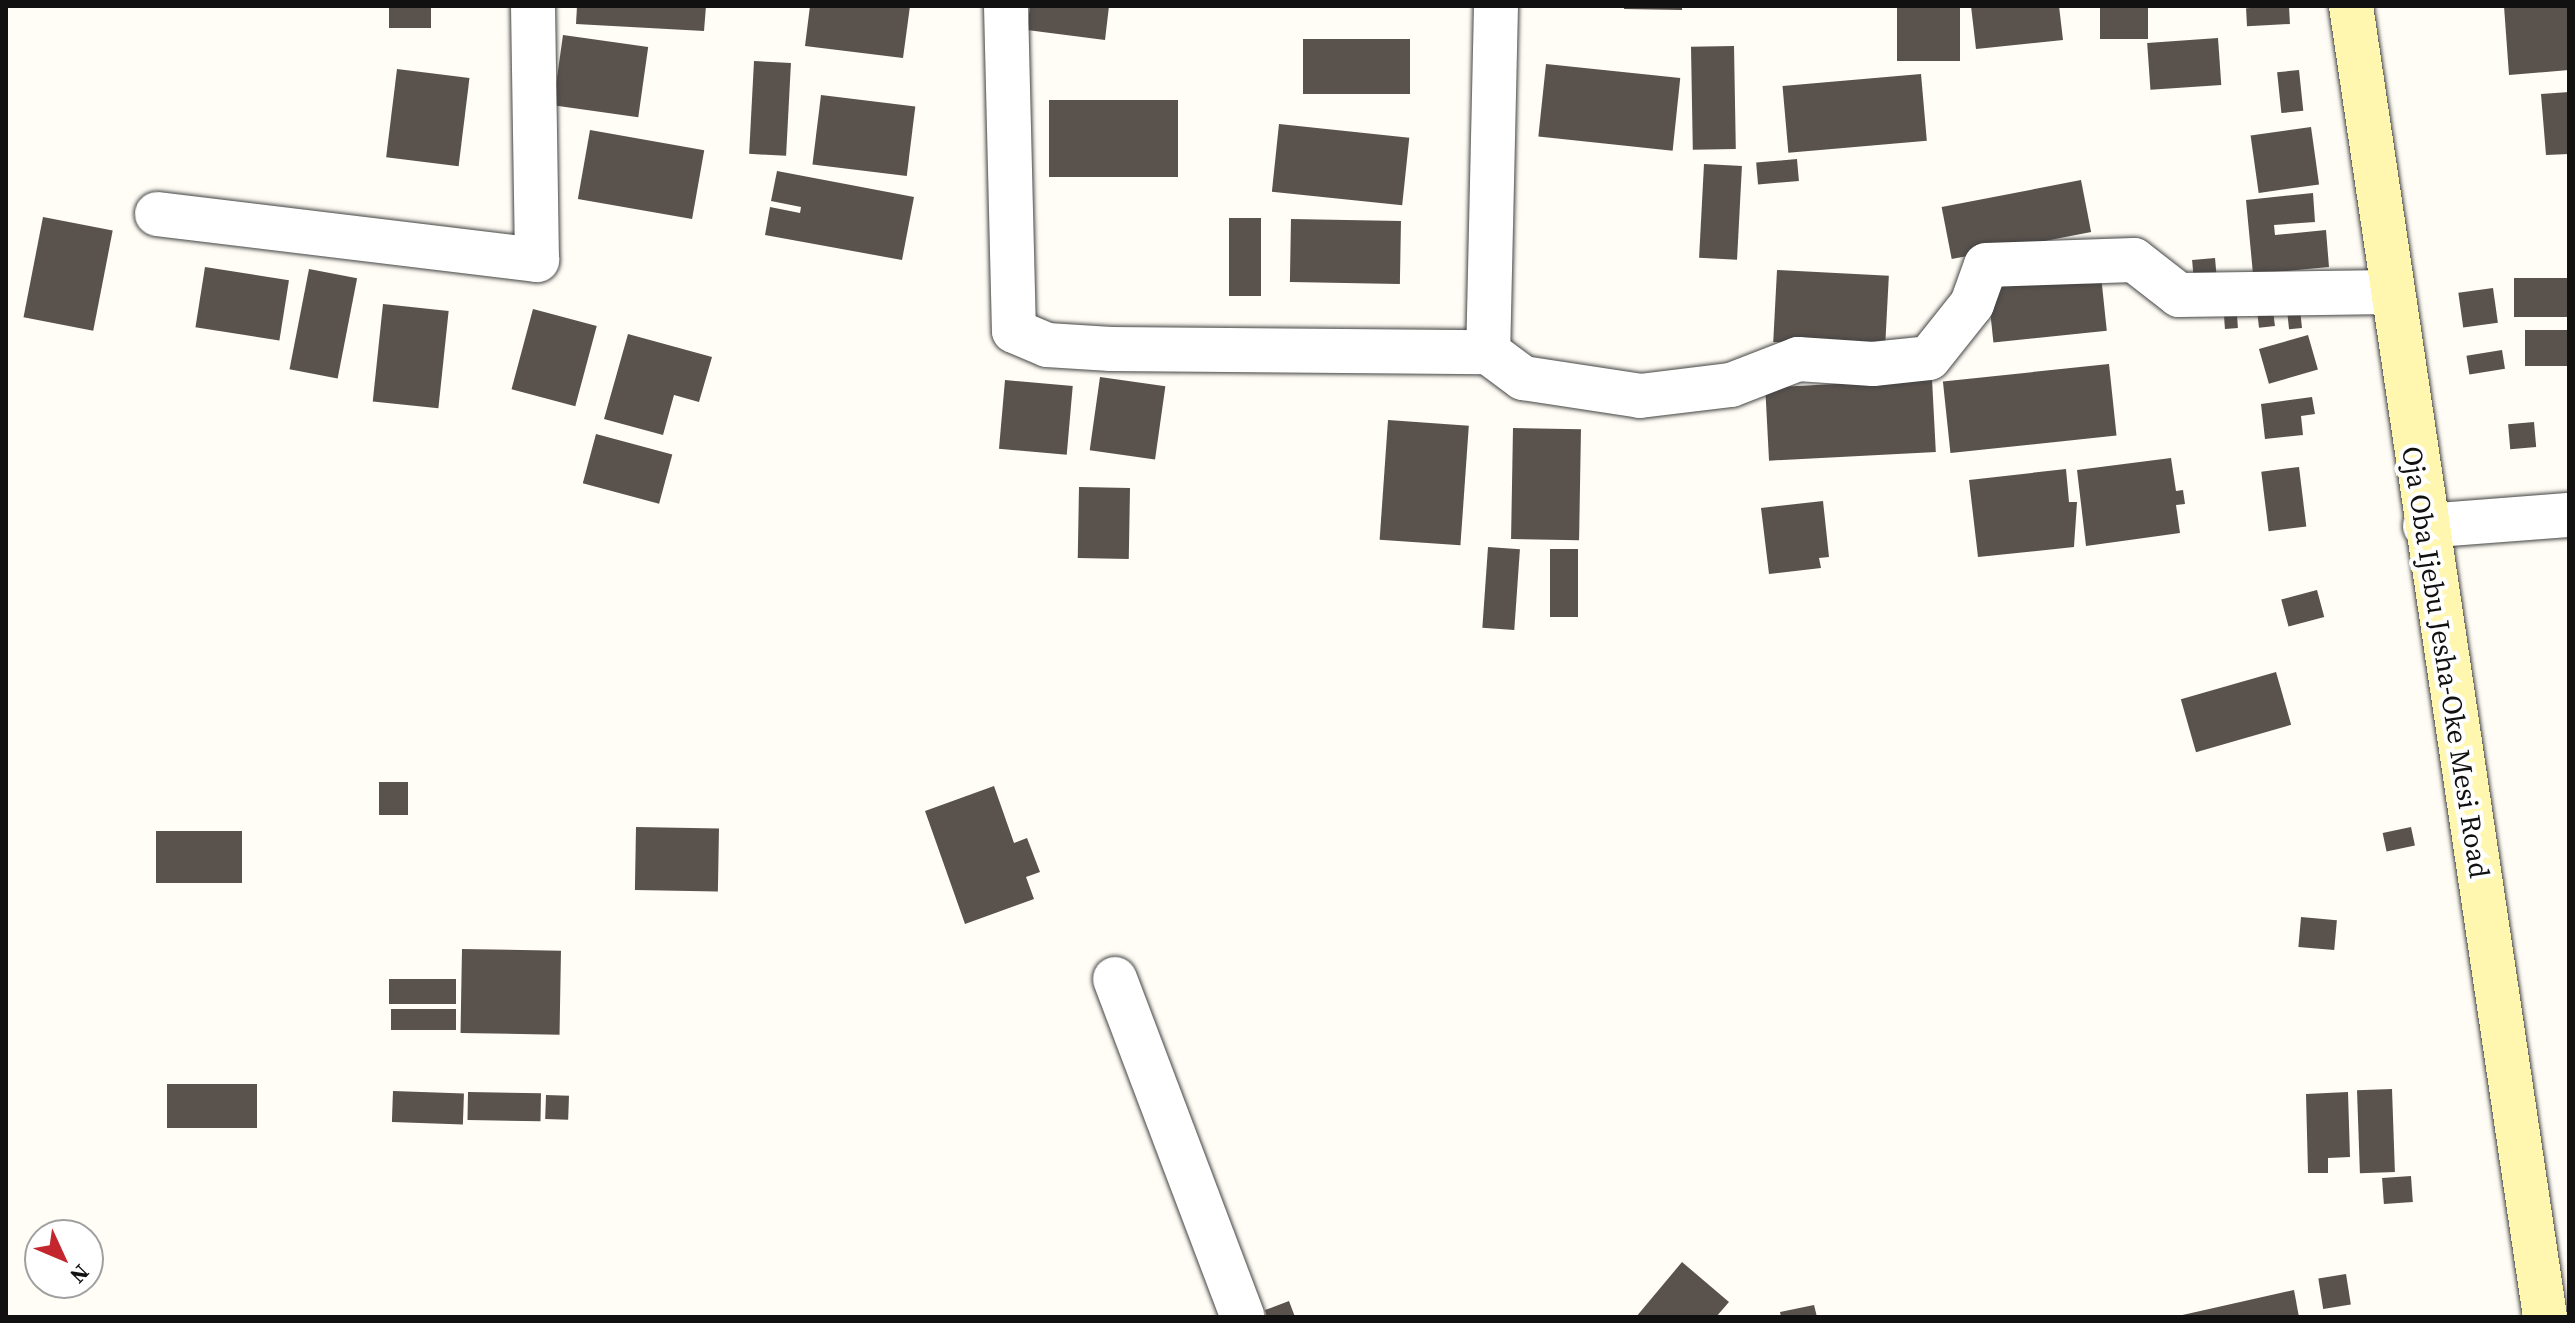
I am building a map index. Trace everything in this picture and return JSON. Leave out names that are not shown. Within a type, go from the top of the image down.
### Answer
[{"type":"main road","name":"Oja Oba Ijebu Jesha-Oke Mesi Road","points":[[2351,6],[2425,526],[2545,1317]]},
{"type":"street","points":[[157,214],[537,260],[533,6]]},
{"type":"street","points":[[1006,6],[1014,331],[1047,345],[1111,349],[1488,352],[1523,378],[1640,396],[1731,385],[1798,359],[1873,364],[1929,358],[1972,304],[1986,265],[2134,260],[2179,295],[2392,292]]},
{"type":"street","points":[[1488,352],[1496,6]]},
{"type":"street","points":[[2425,526],[2569,515]]},
{"type":"street","points":[[1115,979],[1243,1317]]},
{"type":"building","points":[[577,6],[706,6],[704,31],[576,24]]},
{"type":"building","points":[[810,6],[910,6],[903,58],[805,46]]},
{"type":"building","points":[[1030,6],[1109,6],[1105,40],[1027,30]]},
{"type":"building","points":[[1624,6],[1682,6],[1682,10],[1624,9]]},
{"type":"building","points":[[1897,6],[1960,6],[1960,61],[1897,61]]},
{"type":"building","points":[[1971,6],[2059,6],[2063,40],[1976,49]]},
{"type":"building","points":[[2100,6],[2148,6],[2148,39],[2100,39]]},
{"type":"building","points":[[2289,6],[2290,24],[2247,26],[2246,8]]},
{"type":"building","points":[[2504,6],[2569,6],[2569,70],[2509,75]]},
{"type":"building","points":[[389,7],[431,7],[431,28],[389,28]]},
{"type":"building","points":[[563,35],[648,47],[638,117],[553,105]]},
{"type":"building","points":[[2218,38],[2221,85],[2150,90],[2147,43]]},
{"type":"building","points":[[1303,39],[1410,39],[1410,94],[1303,94]]},
{"type":"building","points":[[1734,46],[1736,149],[1693,150],[1691,47]]},
{"type":"building","points":[[754,61],[791,63],[786,156],[749,154]]},
{"type":"building","points":[[1546,64],[1680,78],[1673,151],[1538,137]]},
{"type":"building","points":[[397,69],[469,78],[459,166],[386,157]]},
{"type":"building","points":[[2299,70],[2303,111],[2281,113],[2277,72]]},
{"type":"building","points":[[1921,74],[1927,141],[1788,153],[1783,86]]},
{"type":"building","points":[[2569,92],[2569,154],[2546,155],[2541,94]]},
{"type":"building","points":[[821,95],[915,107],[907,176],[812,164]]},
{"type":"building","points":[[1049,100],[1178,100],[1178,177],[1049,177]]},
{"type":"building","points":[[1279,124],[1409,138],[1402,205],[1272,192]]},
{"type":"building","points":[[2311,127],[2319,184],[2259,193],[2251,135]]},
{"type":"building","points":[[590,130],[704,150],[692,219],[578,199]]},
{"type":"building","points":[[1797,159],[1799,181],[1758,184],[1756,163]]},
{"type":"building","points":[[1704,164],[1742,166],[1737,260],[1699,258]]},
{"type":"building","points":[[777,171],[914,197],[902,260],[765,235],[770,207],[800,213],[801,207],[771,201]]},
{"type":"building","points":[[2081,180],[2091,232],[1952,259],[1942,207]]},
{"type":"building","points":[[2313,193],[2315,222],[2274,225],[2275,235],[2326,230],[2329,267],[2253,274],[2246,200]]},
{"type":"building","points":[[43,217],[113,231],[93,331],[24,317]]},
{"type":"building","points":[[1229,218],[1261,218],[1261,296],[1229,296]]},
{"type":"building","points":[[1291,219],[1401,221],[1400,284],[1290,282]]},
{"type":"building","points":[[2215,258],[2217,281],[2194,283],[2192,260]]},
{"type":"building","points":[[2100,266],[2107,331],[1993,343],[1987,278]]},
{"type":"building","points":[[205,267],[289,280],[279,341],[195,327]]},
{"type":"building","points":[[309,269],[357,278],[338,378],[290,369]]},
{"type":"building","points":[[1777,270],[1889,276],[1885,348],[1773,342]]},
{"type":"building","points":[[2514,278],[2569,278],[2569,317],[2514,317]]},
{"type":"building","points":[[2493,288],[2498,323],[2463,328],[2458,293]]},
{"type":"building","points":[[383,304],[449,311],[438,408],[373,401]]},
{"type":"building","points":[[533,309],[597,326],[575,406],[512,389]]},
{"type":"building","points":[[2300,309],[2302,328],[2289,329],[2287,310]]},
{"type":"building","points":[[2273,310],[2275,326],[2259,328],[2257,312]]},
{"type":"building","points":[[2237,315],[2238,328],[2225,329],[2224,316]]},
{"type":"building","points":[[2525,330],[2569,330],[2569,366],[2525,366]]},
{"type":"building","points":[[628,334],[712,357],[699,402],[674,395],[663,435],[604,419]]},
{"type":"building","points":[[2308,335],[2318,370],[2269,384],[2259,349]]},
{"type":"building","points":[[2502,350],[2505,369],[2469,374],[2466,356]]},
{"type":"building","points":[[2109,364],[2117,436],[1950,453],[1943,381]]},
{"type":"building","points":[[1100,377],[1165,386],[1155,459],[1090,450]]},
{"type":"building","points":[[1932,379],[1936,452],[1769,461],[1765,388]]},
{"type":"building","points":[[1005,380],[1073,386],[1067,455],[999,449]]},
{"type":"building","points":[[2312,397],[2315,414],[2301,416],[2303,435],[2265,439],[2261,404]]},
{"type":"building","points":[[1388,420],[1469,426],[1460,545],[1380,540]]},
{"type":"building","points":[[2534,422],[2536,447],[2510,449],[2508,424]]},
{"type":"building","points":[[1513,428],[1581,429],[1579,540],[1511,539]]},
{"type":"building","points":[[596,434],[672,454],[659,504],[583,483]]},
{"type":"building","points":[[2171,458],[2176,491],[2183,490],[2185,504],[2176,505],[2180,533],[2086,546],[2077,470]]},
{"type":"building","points":[[2299,467],[2306,527],[2269,531],[2261,472]]},
{"type":"building","points":[[2066,469],[2069,502],[2077,502],[2074,547],[1978,557],[1969,480]]},
{"type":"building","points":[[1079,487],[1130,488],[1129,559],[1078,558]]},
{"type":"building","points":[[1823,501],[1829,557],[1819,558],[1821,568],[1769,574],[1761,508]]},
{"type":"building","points":[[1488,547],[1520,549],[1514,630],[1482,628]]},
{"type":"building","points":[[1550,549],[1578,549],[1578,617],[1550,617]]},
{"type":"building","points":[[2317,590],[2324,617],[2289,627],[2281,600]]},
{"type":"building","points":[[2276,672],[2291,725],[2196,752],[2181,699]]},
{"type":"building","points":[[379,782],[408,782],[408,815],[379,815]]},
{"type":"building","points":[[994,786],[1014,843],[1027,838],[1040,872],[1026,877],[1034,899],[965,924],[925,811]]},
{"type":"building","points":[[636,827],[719,828],[718,891],[635,890]]},
{"type":"building","points":[[2411,827],[2415,846],[2387,852],[2383,833]]},
{"type":"building","points":[[156,831],[242,831],[242,883],[156,883]]},
{"type":"building","points":[[2301,917],[2337,920],[2334,950],[2298,947]]},
{"type":"building","points":[[462,949],[561,951],[560,1035],[461,1033]]},
{"type":"building","points":[[389,979],[456,979],[456,1004],[389,1004]]},
{"type":"building","points":[[391,1009],[456,1009],[456,1030],[391,1030]]},
{"type":"building","points":[[167,1084],[257,1084],[257,1128],[167,1128]]},
{"type":"building","points":[[2392,1089],[2395,1172],[2360,1173],[2357,1090]]},
{"type":"building","points":[[393,1091],[464,1093],[463,1124],[392,1122]]},
{"type":"building","points":[[468,1092],[541,1093],[541,1121],[468,1120]]},
{"type":"building","points":[[2348,1092],[2350,1157],[2328,1158],[2328,1173],[2308,1173],[2306,1094]]},
{"type":"building","points":[[546,1095],[569,1096],[568,1120],[545,1119]]},
{"type":"building","points":[[2411,1176],[2413,1202],[2384,1204],[2382,1178]]},
{"type":"building","points":[[1682,1262],[1729,1302],[1716,1317],[1636,1317]]},
{"type":"building","points":[[2346,1274],[2351,1305],[2323,1309],[2318,1278]]},
{"type":"building","points":[[2294,1290],[2299,1317],[2178,1317],[2178,1316]]},
{"type":"building","points":[[1289,1301],[1295,1317],[1267,1317],[1265,1310]]},
{"type":"building","points":[[1814,1305],[1817,1317],[1781,1317],[1780,1312]]}]
